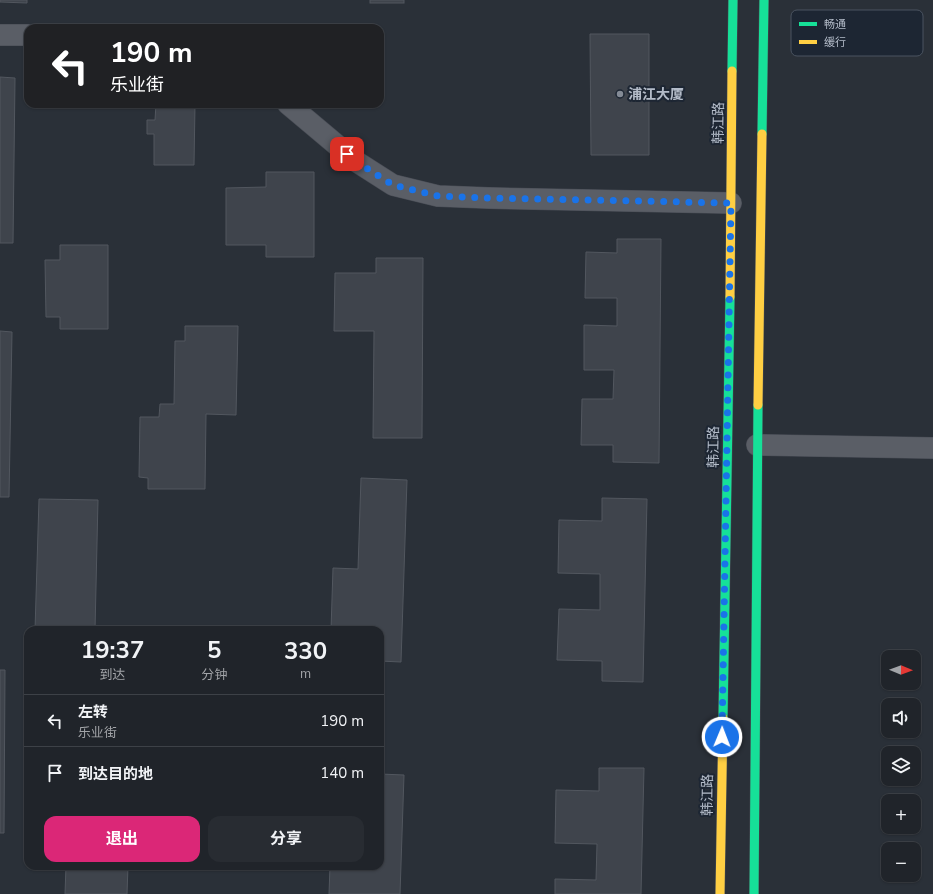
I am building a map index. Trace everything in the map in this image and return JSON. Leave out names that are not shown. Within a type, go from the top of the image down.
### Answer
[{"type":"street","name":"韩江路","points":[[720,894],[733,0]]},
{"type":"street","points":[[754,894],[757,445],[764,0]]},
{"type":"street","points":[[0,35],[24,35]]},
{"type":"street","points":[[293,108],[357,162],[393,185],[438,196],[496,199],[731,203]]},
{"type":"street","points":[[757,445],[933,448]]},
{"type":"building","points":[[0,0],[27,0],[27,3],[0,2]]},
{"type":"building","points":[[370,0],[404,0],[404,3],[370,3]]},
{"type":"building","name":"浦江大厦","points":[[590,34],[649,34],[649,155],[591,155]]},
{"type":"building","points":[[0,77],[15,78],[13,243],[0,243]]},
{"type":"building","points":[[156,108],[195,108],[194,165],[154,165],[154,134],[147,134],[147,120],[155,120]]},
{"type":"building","points":[[266,172],[314,172],[314,257],[266,257],[266,245],[226,245],[226,188],[266,187]]},
{"type":"building","points":[[617,239],[661,239],[659,463],[613,462],[613,445],[581,445],[582,399],[613,399],[614,370],[584,370],[584,325],[617,326],[617,298],[585,298],[586,252],[617,253]]},
{"type":"building","points":[[60,245],[108,245],[108,329],[60,329],[60,317],[46,317],[45,260],[60,260]]},
{"type":"building","points":[[376,258],[423,258],[422,438],[373,438],[374,331],[334,331],[335,273],[376,273]]},
{"type":"building","points":[[185,326],[238,326],[236,415],[206,414],[205,489],[148,489],[148,478],[139,477],[140,417],[159,417],[160,404],[174,404],[175,341],[185,341]]},
{"type":"building","points":[[0,331],[12,332],[9,497],[0,497]]},
{"type":"building","points":[[361,478],[407,480],[401,662],[384,661],[384,626],[331,626],[333,568],[358,569]]},
{"type":"building","points":[[602,498],[647,499],[643,682],[602,681],[602,661],[557,660],[559,609],[600,610],[600,574],[558,573],[559,520],[602,521]]},
{"type":"building","points":[[39,499],[98,500],[95,626],[35,626]]},
{"type":"building","points":[[0,670],[5,670],[4,833],[0,833]]},
{"type":"building","points":[[599,768],[644,768],[641,894],[555,894],[555,879],[596,880],[597,844],[555,843],[556,790],[599,791]]},
{"type":"building","points":[[384,774],[404,775],[400,894],[329,894],[330,870],[384,870]]},
{"type":"building","points":[[66,870],[128,870],[127,894],[65,894]]},
{"type":"traffic: fast","points":[[732,71],[733,0]]},
{"type":"traffic: fast","points":[[762,134],[764,0]]},
{"type":"traffic: fast","points":[[723,718],[730,297]]},
{"type":"traffic: fast","points":[[754,894],[758,405]]},
{"type":"traffic: slow","points":[[730,297],[732,71]]},
{"type":"traffic: slow","points":[[758,405],[762,134]]},
{"type":"traffic: slow","points":[[720,894],[723,718]]},
{"type":"place","name":"浦江大厦","points":[[620,94]]},
{"type":"route","points":[[347,154],[393,185],[438,196],[731,203],[722,737]]}]
